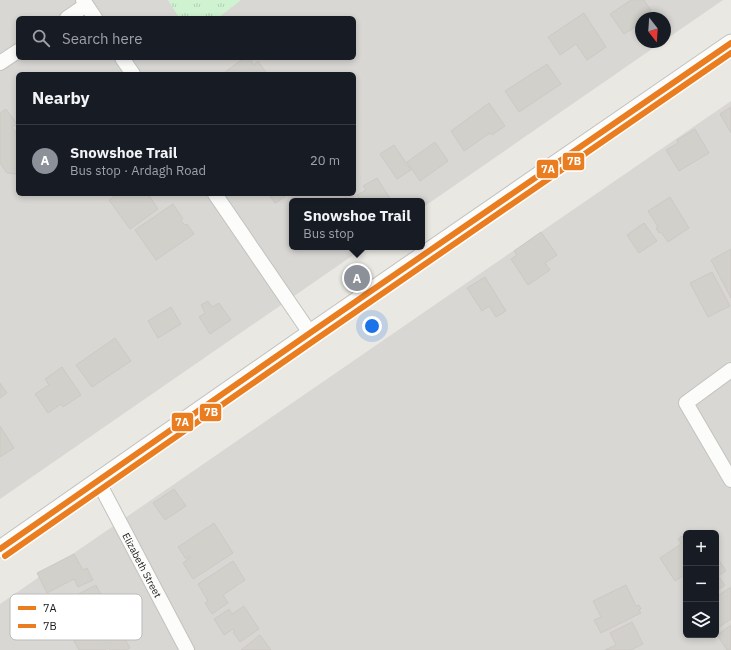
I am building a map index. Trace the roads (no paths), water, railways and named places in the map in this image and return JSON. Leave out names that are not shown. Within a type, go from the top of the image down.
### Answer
[{"type":"street","points":[[69,16],[85,3],[94,16]]},
{"type":"street","points":[[0,548],[731,43]]},
{"type":"street","points":[[0,63],[16,52]]},
{"type":"street","points":[[123,60],[132,72]]},
{"type":"street","points":[[216,196],[310,333]]},
{"type":"street","points":[[731,370],[686,403],[731,480]]},
{"type":"street","name":"Elizabeth Street","points":[[98,480],[187,650]]},
{"type":"place","name":"Snowshoe Trail","points":[[357,278]]}]
